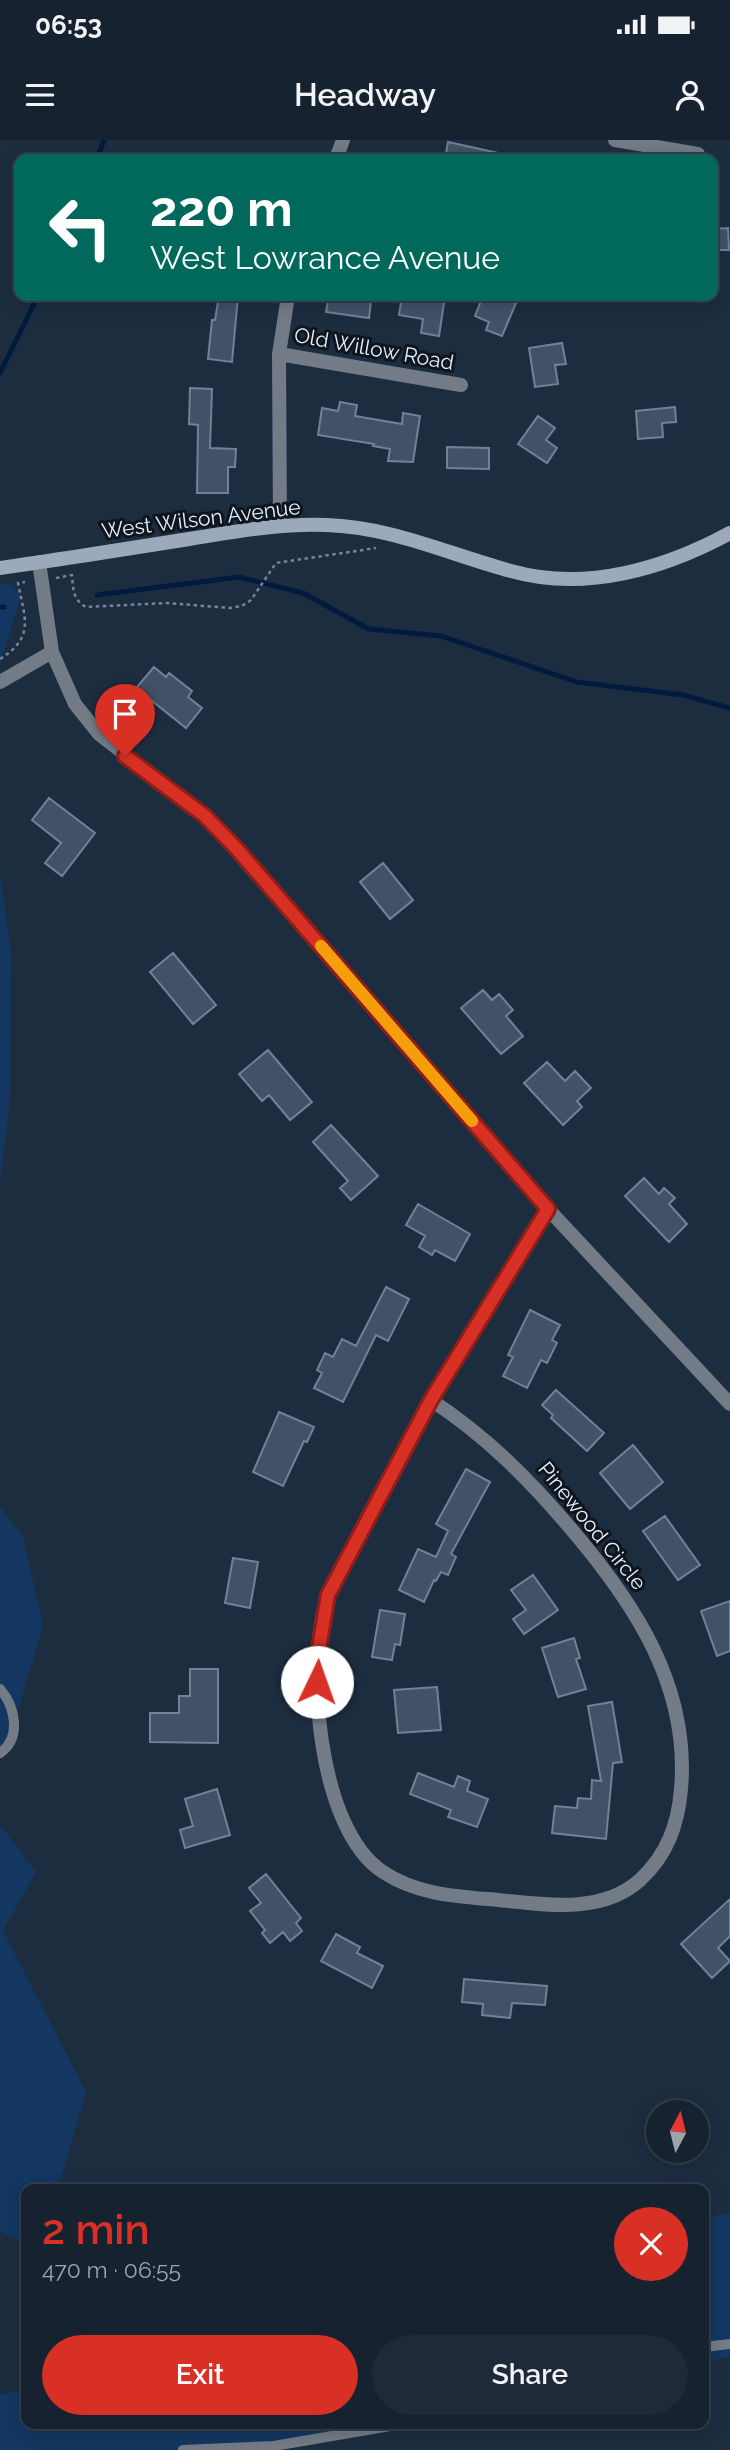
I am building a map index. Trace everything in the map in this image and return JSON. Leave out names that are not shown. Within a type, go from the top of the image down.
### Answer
[{"type":"street","points":[[615,140],[698,154]]},
{"type":"street","points":[[280,526],[279,354],[287,301]]},
{"type":"street","name":"Old Willow Road","points":[[279,354],[461,385]]},
{"type":"street","name":"West Wilson Avenue","points":[[0,568],[280,526],[325,524],[410,537],[511,571],[547,578],[628,573],[668,563],[730,533]]},
{"type":"street","points":[[39,562],[52,652],[75,704],[99,734],[205,816],[236,848],[548,1209],[730,1404]]},
{"type":"street","points":[[0,682],[52,652]]},
{"type":"street","name":"Pinewood Circle","points":[[431,1400],[481,1436],[531,1482],[614,1579],[646,1630],[670,1685],[681,1751],[678,1818],[664,1853],[638,1882],[605,1900],[567,1906],[452,1896],[414,1889],[379,1870],[353,1842],[332,1790],[318,1712],[317,1660],[328,1595],[431,1400],[548,1209]]},
{"type":"lane","points":[[0,1689],[10,1703],[14,1719],[12,1739],[0,1753]]},
{"type":"lane","points":[[709,2346],[730,2344]]},
{"type":"lane","points":[[183,2450],[274,2446],[373,2429]]},
{"type":"path","points":[[67,576],[72,575],[78,603],[97,609],[167,603],[230,608],[242,606],[258,591],[269,570]]},
{"type":"path","points":[[0,659],[22,642],[25,631],[18,583],[23,582]]},
{"type":"shaded area","points":[[6,583],[22,591],[0,665],[0,584]]},
{"type":"shaded area","points":[[0,874],[11,952],[10,1101],[0,1181]]},
{"type":"shaded area","points":[[0,1507],[23,1537],[43,1625],[11,1735],[0,1753]]},
{"type":"shaded area","points":[[0,1825],[36,1872],[3,1931],[86,2092],[59,2184],[21,2184],[21,2242],[0,2231]]},
{"type":"shaded area","points":[[730,2213],[730,2356],[709,2362],[709,2217]]},
{"type":"shaded area","points":[[21,2389],[21,2429],[389,2429],[264,2450],[0,2450],[0,2395]]},
{"type":"building","points":[[448,142],[503,154],[446,154]]},
{"type":"building","points":[[728,228],[729,250],[718,250],[718,229]]},
{"type":"building","points":[[218,301],[238,301],[232,362],[208,359],[212,320],[215,320]]},
{"type":"building","points":[[328,301],[371,301],[369,318],[326,312]]},
{"type":"building","points":[[401,301],[444,301],[439,336],[421,333],[423,319],[399,315]]},
{"type":"building","points":[[481,301],[516,303],[502,336],[486,330],[489,322],[475,316]]},
{"type":"building","points":[[562,343],[566,364],[555,365],[558,384],[535,387],[529,348]]},
{"type":"building","points":[[190,388],[212,389],[210,448],[236,449],[235,467],[228,467],[228,493],[197,493],[198,425],[189,424]]},
{"type":"building","points":[[340,402],[357,405],[355,416],[402,424],[403,413],[420,416],[413,462],[388,461],[390,449],[373,446],[374,444],[318,435],[322,408],[338,411]]},
{"type":"building","points":[[675,407],[676,422],[662,423],[663,437],[638,439],[636,411]]},
{"type":"building","points":[[538,416],[555,428],[546,440],[557,448],[547,463],[518,444]]},
{"type":"building","points":[[447,447],[489,448],[489,469],[447,468]]},
{"type":"building","points":[[154,667],[166,677],[169,673],[192,691],[188,697],[202,708],[186,728],[136,688]]},
{"type":"building","points":[[49,798],[95,833],[62,876],[45,863],[61,843],[32,820]]},
{"type":"building","points":[[383,863],[413,900],[390,919],[360,882]]},
{"type":"building","points":[[173,953],[216,1005],[193,1024],[150,972]]},
{"type":"building","points":[[483,990],[492,1000],[499,994],[513,1010],[506,1016],[523,1036],[501,1054],[461,1008]]},
{"type":"building","points":[[268,1050],[312,1102],[290,1120],[269,1095],[262,1101],[239,1074]]},
{"type":"building","points":[[547,1062],[565,1081],[575,1071],[591,1088],[577,1101],[582,1107],[563,1125],[524,1083]]},
{"type":"building","points":[[331,1125],[378,1176],[351,1200],[340,1188],[348,1181],[313,1142]]},
{"type":"building","points":[[644,1178],[659,1194],[664,1188],[675,1198],[669,1204],[687,1224],[669,1242],[625,1196]]},
{"type":"building","points":[[418,1204],[470,1234],[455,1261],[435,1250],[432,1255],[419,1247],[425,1236],[406,1225]]},
{"type":"building","points":[[386,1287],[409,1299],[388,1341],[376,1335],[343,1402],[314,1388],[322,1373],[317,1370],[325,1353],[333,1357],[342,1339],[356,1346]]},
{"type":"building","points":[[530,1310],[560,1325],[552,1340],[557,1343],[547,1363],[541,1360],[527,1388],[503,1376],[513,1357],[508,1355]]},
{"type":"building","points":[[556,1390],[604,1433],[587,1451],[551,1418],[553,1415],[542,1405]]},
{"type":"building","points":[[279,1412],[314,1427],[307,1442],[304,1441],[283,1486],[253,1472]]},
{"type":"building","points":[[633,1445],[663,1482],[630,1509],[600,1473]]},
{"type":"building","points":[[466,1469],[490,1482],[451,1554],[456,1557],[448,1575],[441,1572],[436,1581],[434,1580],[424,1602],[399,1590],[418,1549],[436,1557],[448,1531],[436,1524]]},
{"type":"building","points":[[665,1516],[700,1565],[678,1580],[643,1531]]},
{"type":"building","points":[[233,1558],[258,1562],[250,1608],[225,1603]]},
{"type":"building","points":[[533,1575],[558,1610],[524,1634],[513,1619],[526,1610],[511,1590]]},
{"type":"building","points":[[730,1601],[730,1651],[717,1656],[701,1611]]},
{"type":"building","points":[[380,1610],[405,1614],[400,1645],[395,1644],[392,1660],[372,1657]]},
{"type":"building","points":[[574,1638],[580,1658],[576,1659],[586,1689],[558,1697],[542,1648]]},
{"type":"building","points":[[190,1669],[218,1669],[218,1743],[150,1742],[150,1713],[179,1713],[179,1696],[190,1696]]},
{"type":"building","points":[[437,1687],[441,1730],[398,1733],[394,1690]]},
{"type":"building","points":[[612,1702],[622,1762],[613,1763],[606,1839],[552,1833],[555,1806],[577,1808],[578,1798],[591,1799],[592,1780],[601,1781],[588,1706]]},
{"type":"building","points":[[418,1773],[454,1787],[458,1776],[470,1781],[467,1791],[488,1799],[477,1827],[448,1817],[451,1810],[410,1794]]},
{"type":"building","points":[[217,1789],[230,1835],[185,1848],[180,1830],[193,1826],[185,1799]]},
{"type":"building","points":[[266,1874],[301,1918],[296,1923],[302,1931],[290,1941],[283,1932],[270,1943],[262,1933],[265,1930],[250,1911],[261,1903],[249,1888]]},
{"type":"building","points":[[730,1899],[730,1936],[718,1948],[730,1961],[712,1978],[681,1944]]},
{"type":"building","points":[[336,1934],[360,1947],[357,1953],[383,1966],[372,1988],[321,1961]]},
{"type":"building","points":[[464,1979],[547,1986],[545,2005],[512,2003],[510,2018],[482,2015],[483,2004],[462,2002]]},
{"type":"waterway","points":[[99,154],[104,140]]},
{"type":"waterway","points":[[0,373],[36,301]]},
{"type":"waterway","points":[[97,595],[239,577],[303,593],[369,629],[441,636],[577,682],[683,695],[730,708]]},
{"type":"slow traffic","points":[[321,946],[472,1121]]},
{"type":"route","points":[[125,756],[205,816],[236,848],[548,1209],[431,1400],[328,1595],[317,1660],[317,1682]]}]
